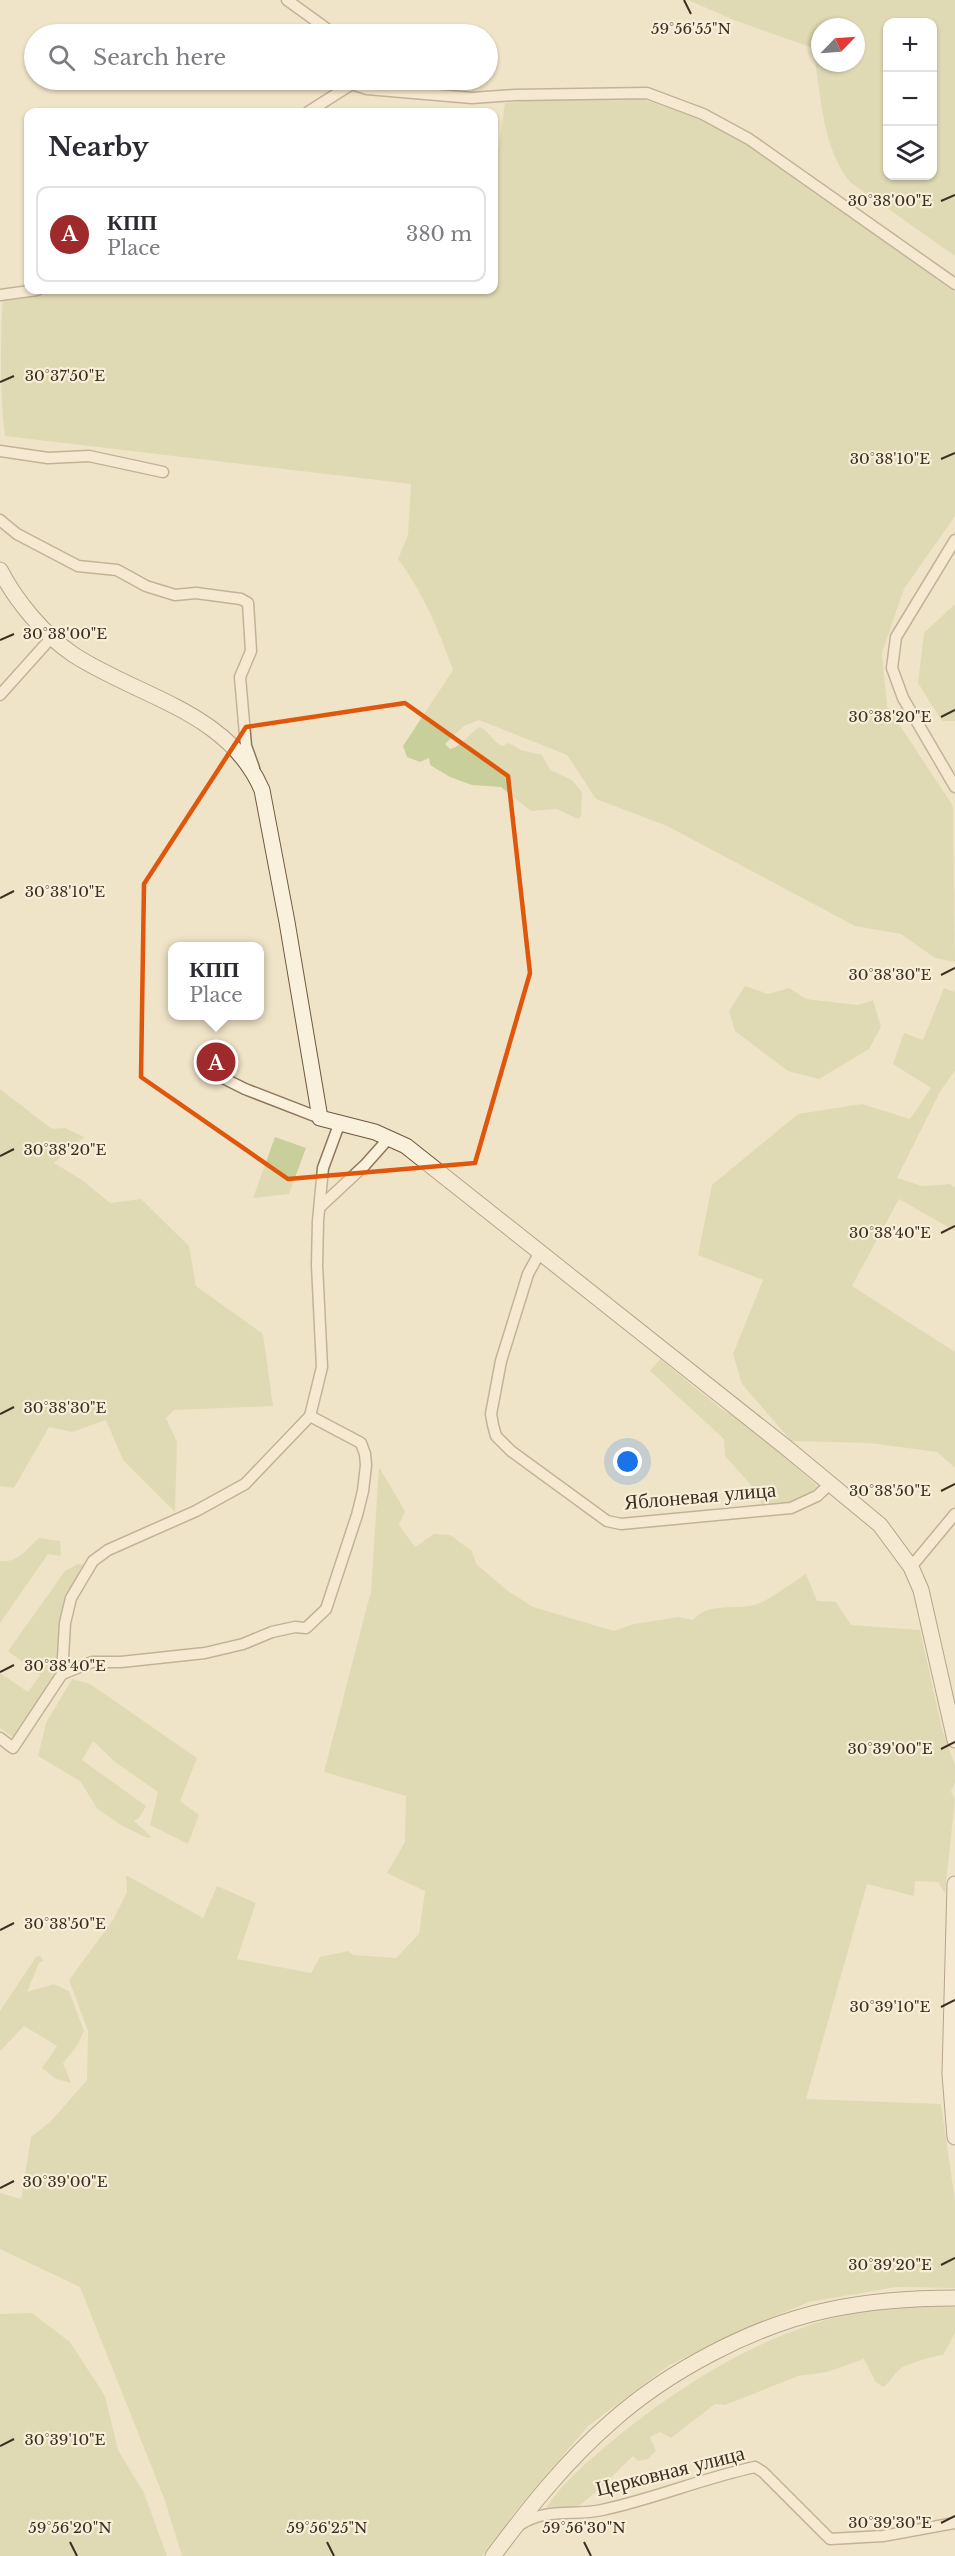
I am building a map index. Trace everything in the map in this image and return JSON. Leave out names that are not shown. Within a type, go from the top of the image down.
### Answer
[{"type":"street","points":[[286,0],[320,24]]},
{"type":"street","points":[[314,108],[340,90]]},
{"type":"street","points":[[379,90],[472,98],[647,93],[703,114],[749,139],[955,284]]},
{"type":"street","points":[[0,295],[24,292]]},
{"type":"street","points":[[0,451],[48,459],[89,456],[164,471]]},
{"type":"street","points":[[0,520],[26,540],[78,566],[117,570],[146,586],[175,596],[196,593],[241,599],[248,603],[250,651],[240,677],[246,746],[262,790],[288,922],[320,1118]]},
{"type":"street","points":[[955,540],[896,637],[892,668],[903,698],[955,787]]},
{"type":"street","points":[[0,570],[10,588],[52,637],[95,667],[203,721],[234,747],[256,775]]},
{"type":"street","points":[[0,695],[52,637]]},
{"type":"street","points":[[203,1068],[245,1089],[320,1118],[340,1122],[406,1146],[539,1254],[831,1483],[880,1525],[911,1567],[921,1590],[955,1740]]},
{"type":"street","points":[[0,1738],[13,1748],[62,1674],[65,1623],[71,1598],[93,1561],[108,1550],[196,1511],[244,1484],[310,1416],[322,1367],[317,1265],[323,1168],[340,1122]]},
{"type":"street","points":[[320,1207],[365,1165],[389,1138]]},
{"type":"street","name":"Яблоневая улица","points":[[539,1254],[528,1274],[516,1307],[499,1371],[491,1414],[496,1436],[511,1451],[606,1521],[621,1524],[791,1508],[816,1496],[831,1483]]},
{"type":"street","points":[[62,1674],[92,1662],[121,1662],[205,1653],[243,1644],[272,1632],[306,1628],[326,1609],[363,1491],[365,1454],[361,1443],[310,1416]]},
{"type":"street","points":[[911,1567],[955,1514]]},
{"type":"street","points":[[955,1884],[950,2074],[955,2137]]},
{"type":"street","points":[[493,2556],[554,2480],[611,2422],[659,2387],[708,2356],[758,2332],[827,2310],[903,2299],[955,2298]]},
{"type":"street","name":"Церковная улица","points":[[512,2530],[523,2522],[539,2516],[601,2510],[724,2473],[755,2467],[763,2472],[830,2539],[883,2536],[955,2523]]},
{"type":"highlighted area","points":[[405,703],[508,776],[530,973],[475,1163],[288,1179],[141,1077],[144,884],[246,727]]},
{"type":"green space","points":[[688,0],[955,0],[955,256],[850,182],[833,152],[824,118],[817,72],[865,72],[865,18],[811,18],[811,47],[734,20]]},
{"type":"green space","points":[[562,97],[643,99],[701,120],[749,144],[955,292],[955,516],[904,589],[882,653],[887,706],[953,806],[955,962],[935,958],[901,934],[855,926],[667,826],[596,799],[567,755],[479,720],[464,726],[445,744],[450,749],[480,727],[502,746],[509,743],[521,750],[542,755],[550,770],[572,780],[582,792],[581,816],[578,819],[557,809],[531,811],[501,787],[472,785],[450,777],[430,765],[429,758],[420,762],[407,757],[403,746],[453,670],[430,612],[398,559],[408,535],[411,484],[5,436],[1,369],[3,299],[38,294],[498,294],[498,150],[505,103]]},
{"type":"green space","points":[[955,604],[955,721],[942,721],[918,683],[924,633]]},
{"type":"green space","points":[[745,986],[768,994],[789,988],[806,999],[858,1005],[873,1000],[881,1027],[869,1049],[819,1079],[788,1071],[735,1031],[729,1011]]},
{"type":"green space","points":[[944,988],[955,992],[955,1070],[940,1092],[897,1178],[922,1186],[950,1184],[955,1188],[955,1231],[899,1199],[852,1286],[955,1352],[955,1468],[937,1452],[870,1443],[791,1441],[742,1384],[733,1354],[763,1280],[698,1255],[712,1185],[798,1114],[862,1104],[910,1119],[931,1088],[893,1064],[904,1033],[923,1040]]},
{"type":"green space","points":[[0,1089],[52,1129],[65,1128],[84,1137],[54,1163],[82,1180],[110,1203],[141,1199],[189,1246],[196,1286],[263,1334],[273,1406],[174,1410],[166,1418],[177,1442],[175,1512],[123,1460],[106,1420],[72,1432],[49,1427],[14,1488],[0,1486]]},
{"type":"green space","points":[[275,1137],[306,1148],[289,1194],[253,1198]]},
{"type":"green space","points":[[660,1359],[724,1411],[742,1419],[822,1490],[790,1504],[762,1507],[759,1494],[725,1456],[724,1439],[650,1371]]},
{"type":"green space","points":[[379,1467],[405,1511],[399,1525],[415,1547],[434,1534],[450,1535],[472,1551],[476,1564],[508,1591],[533,1607],[614,1631],[634,1624],[678,1617],[693,1620],[699,1614],[714,1609],[754,1605],[773,1596],[806,1574],[817,1601],[836,1602],[851,1625],[920,1630],[942,1729],[955,1765],[955,1782],[951,1792],[955,1799],[945,1893],[938,1882],[915,1881],[914,1896],[867,1884],[806,2099],[941,2104],[955,2201],[955,2288],[896,2287],[809,2302],[730,2335],[668,2366],[588,2426],[515,2512],[482,2556],[182,2556],[164,2498],[80,2287],[0,2249],[0,2193],[21,2199],[31,2137],[51,2121],[87,2080],[88,2031],[69,1980],[113,1920],[127,1892],[126,1875],[203,1918],[217,1886],[256,1903],[237,1959],[311,1973],[320,1957],[348,1951],[353,1955],[396,1958],[419,1934],[425,1891],[387,1873],[405,1842],[406,1796],[324,1772],[371,1591]]},
{"type":"green space","points":[[39,1538],[60,1541],[61,1556],[48,1554],[0,1623],[0,1561],[17,1558]]},
{"type":"green space","points":[[78,1564],[84,1565],[51,1684],[17,1740],[0,1728],[0,1673],[28,1692],[40,1675],[8,1651],[65,1571]]},
{"type":"green space","points":[[72,1679],[90,1684],[197,1758],[180,1801],[199,1815],[188,1844],[150,1825],[158,1792],[115,1762],[93,1741],[82,1760],[146,1806],[139,1818],[134,1821],[152,1837],[147,1838],[119,1824],[97,1808],[80,1781],[38,1756],[46,1723]]},
{"type":"green space","points":[[40,1956],[44,1961],[39,1963],[27,1992],[54,1984],[69,1991],[84,2031],[77,2046],[63,2063],[71,2083],[56,2079],[42,2068],[57,2046],[24,2026],[0,2051],[0,2011],[36,1957]]},
{"type":"green space","points":[[950,2304],[955,2307],[955,2333],[943,2355],[920,2360],[903,2367],[883,2387],[875,2381],[864,2359],[827,2372],[798,2376],[725,2405],[715,2404],[671,2438],[660,2432],[650,2437],[656,2451],[648,2459],[638,2461],[633,2456],[591,2496],[566,2515],[544,2523],[541,2518],[558,2492],[574,2475],[627,2429],[689,2385],[756,2347],[827,2320],[864,2311]]},
{"type":"green space","points":[[32,2313],[70,2342],[105,2396],[118,2450],[144,2493],[167,2556],[0,2556],[0,2314]]},
{"type":"place","name":"КПП","points":[[216,1062]]}]
